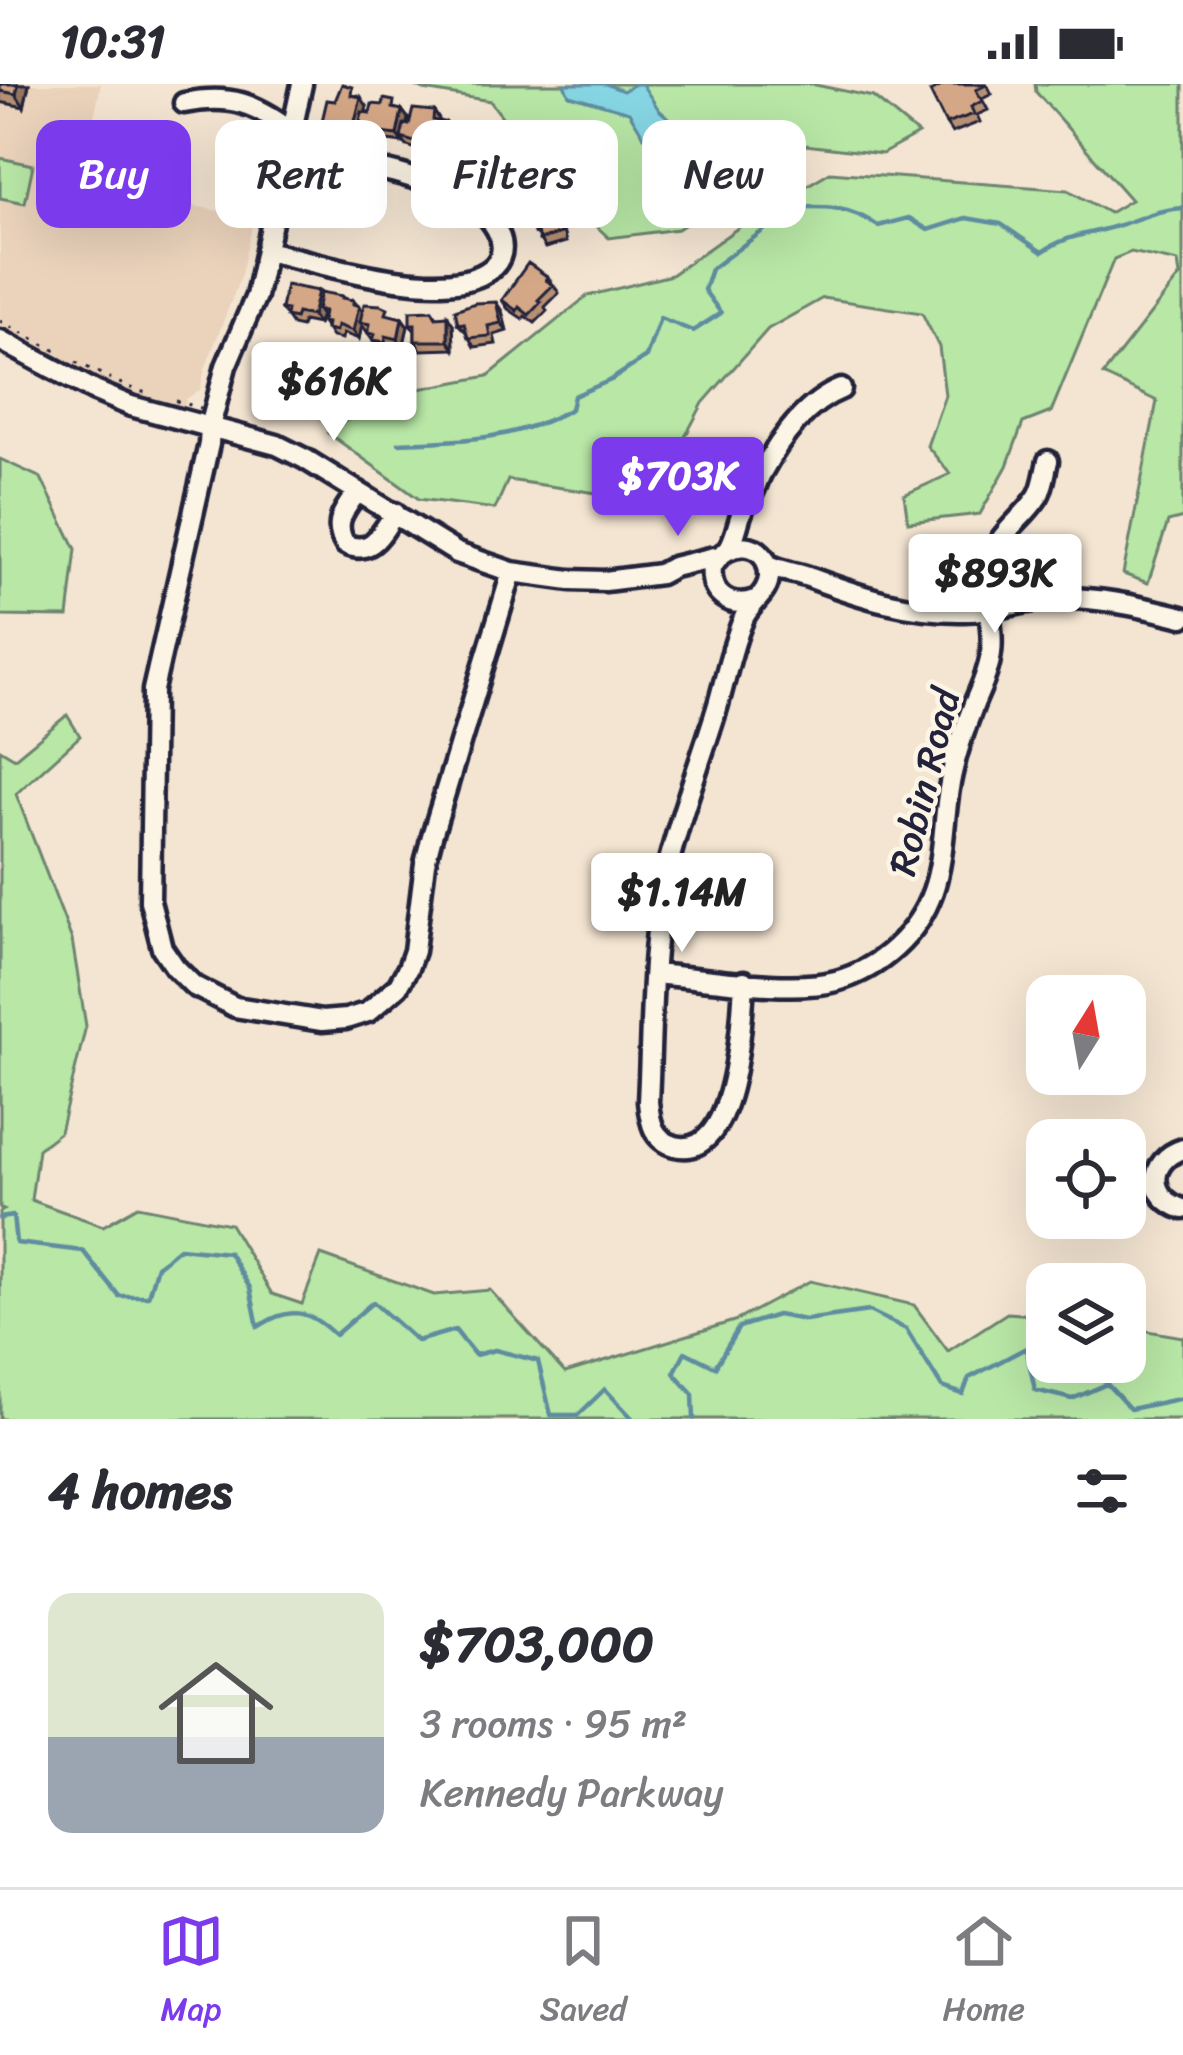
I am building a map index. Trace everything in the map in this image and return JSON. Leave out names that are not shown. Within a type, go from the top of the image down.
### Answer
[{"type":"street","points":[[294,120],[302,84]]},
{"type":"street","points":[[184,103],[240,101],[264,110],[273,120]]},
{"type":"street","points":[[266,251],[434,284],[464,281],[485,274],[497,263],[500,233],[492,218],[448,190],[387,170]]},
{"type":"street","points":[[271,228],[256,296],[226,366],[153,690],[151,901],[162,948],[194,986],[235,1007],[322,1022],[368,1012],[398,986],[414,951],[432,836],[512,572]]},
{"type":"street","points":[[0,340],[95,391],[168,418],[213,420],[277,445],[457,553],[512,572],[570,580],[660,574],[687,577],[737,604],[789,586],[822,584]]},
{"type":"street","points":[[734,642],[712,567],[738,530],[743,508],[774,452],[811,406],[841,389]]},
{"type":"street","name":"Robin Road","points":[[654,974],[811,985],[837,980],[883,958],[920,920],[942,855],[950,782],[989,668],[993,646],[988,570],[998,543],[1039,494],[1048,461]]},
{"type":"street","points":[[358,490],[338,521],[345,544],[362,549],[372,545],[395,513]]},
{"type":"street","points":[[744,981],[734,1081],[712,1132],[700,1144],[671,1145],[658,1137],[650,1123],[648,1102],[656,935],[669,864],[734,642],[743,618],[770,578],[752,533],[750,499]]},
{"type":"street","points":[[660,574],[744,546],[782,572],[897,607],[989,610],[1049,598],[1096,600],[1183,617]]},
{"type":"street","points":[[1183,1149],[1162,1161],[1156,1184],[1167,1203],[1183,1209]]},
{"type":"path","points":[[0,321],[128,387],[198,405],[213,420]]},
{"type":"shaded area","points":[[0,84],[101,84],[93,120],[36,120],[36,228],[191,228],[191,205],[215,210],[215,228],[252,228],[240,278],[200,390],[186,399],[184,410],[76,370],[0,328]]},
{"type":"green space","points":[[411,84],[811,84],[873,97],[918,134],[882,154],[806,145],[806,120],[642,120],[642,228],[680,228],[609,238],[598,228],[618,228],[618,120],[505,120],[490,101]]},
{"type":"green space","points":[[1035,84],[1183,84],[1183,518],[1168,522],[1148,583],[1123,574],[1157,401],[1103,375],[1180,276],[1178,262],[1131,252],[1114,259],[1051,412],[1023,423],[1007,466],[980,514],[908,522],[904,495],[950,474],[927,446],[945,395],[939,347],[922,313],[823,298],[768,329],[703,403],[651,501],[508,480],[495,509],[419,499],[328,433],[355,414],[366,378],[419,389],[488,376],[587,296],[671,275],[738,228],[806,228],[806,186],[830,172],[1068,190],[1109,213],[1131,200],[1036,92]]},
{"type":"green space","points":[[0,158],[33,165],[25,203],[0,198]]},
{"type":"green space","points":[[0,459],[41,478],[76,549],[68,617],[0,616]]},
{"type":"green space","points":[[67,715],[80,736],[16,794],[72,940],[86,1026],[60,1132],[38,1149],[31,1200],[103,1226],[138,1206],[230,1224],[272,1294],[302,1304],[321,1255],[434,1295],[490,1290],[565,1373],[737,1320],[810,1281],[914,1305],[948,1351],[1007,1313],[1026,1314],[1026,1383],[1146,1383],[1146,1331],[1183,1337],[1183,1419],[0,1419],[0,1212],[4,1210],[0,1208],[0,749],[15,758]]},
{"type":"water","points":[[564,84],[606,84],[623,91],[642,84],[670,120],[642,120],[642,133],[629,112],[569,95]]},
{"type":"building","points":[[0,84],[18,84],[16,94],[0,91]]},
{"type":"building","points":[[342,84],[352,87],[351,95],[361,97],[355,120],[322,120],[327,100],[335,101]]},
{"type":"building","points":[[946,84],[986,85],[976,90],[982,101],[971,107],[974,114],[946,124],[930,92]]},
{"type":"building","points":[[384,99],[394,101],[393,108],[402,110],[397,135],[387,134],[387,120],[360,120],[362,112],[370,113],[372,104],[383,105]]},
{"type":"building","points":[[413,109],[434,111],[433,120],[411,120],[411,141],[401,138],[404,124],[409,125]]},
{"type":"building","points":[[532,228],[559,228],[561,233],[539,240]]},
{"type":"building","points":[[528,263],[553,285],[529,315],[502,300]]},
{"type":"building","points":[[286,285],[318,291],[312,316],[286,317],[287,310],[281,309]]},
{"type":"building","points":[[321,292],[359,306],[353,331],[337,325],[336,331],[326,329],[324,311],[317,310]]},
{"type":"building","points":[[496,302],[501,323],[488,326],[490,336],[468,338],[455,310]]},
{"type":"building","points":[[364,304],[381,305],[388,308],[386,314],[402,318],[398,339],[373,340],[375,334],[368,333],[370,324],[360,322]]},
{"type":"building","points":[[432,310],[436,317],[448,316],[448,341],[415,341],[410,311]]},
{"type":"waterway","points":[[399,443],[509,433],[571,409],[574,396],[646,357],[660,318],[693,331],[721,313],[704,290],[711,269],[764,230],[778,208],[842,209],[878,226],[909,218],[928,230],[966,218],[1001,224],[1042,252],[1069,238],[1183,208]]},
{"type":"waterway","points":[[0,1218],[13,1216],[16,1243],[83,1251],[119,1296],[148,1296],[157,1266],[179,1248],[229,1253],[250,1288],[258,1327],[298,1313],[335,1335],[373,1302],[417,1341],[455,1330],[475,1355],[495,1350],[538,1361],[551,1415],[578,1415],[605,1389],[633,1419]]},
{"type":"waterway","points":[[694,1419],[693,1394],[674,1373],[685,1352],[715,1367],[739,1327],[777,1315],[805,1320],[869,1311],[906,1329],[942,1387],[963,1394],[969,1378],[1026,1348],[1035,1390],[1072,1399],[1107,1384],[1130,1409],[1183,1398]]}]
